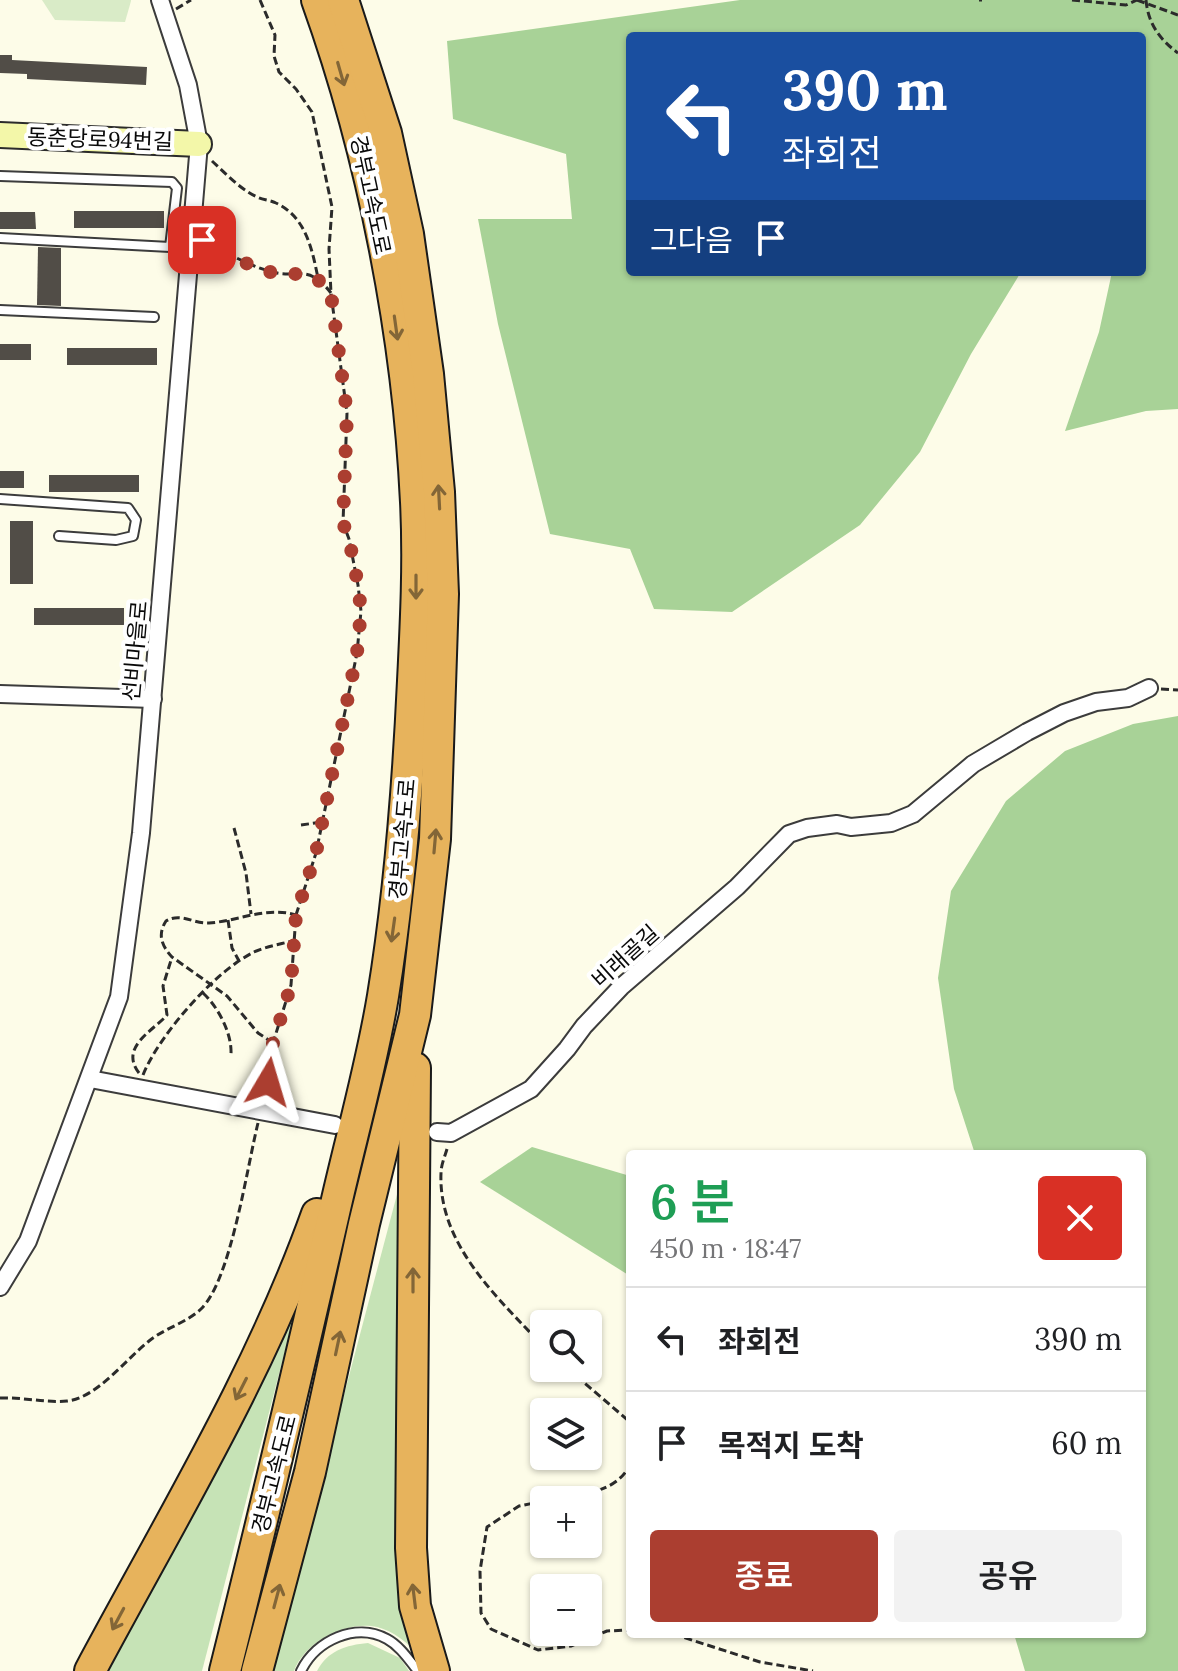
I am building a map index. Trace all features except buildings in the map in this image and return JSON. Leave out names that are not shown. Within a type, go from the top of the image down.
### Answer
[{"type":"highway","name":"경부고속도로","points":[[225,1671],[279,1458],[382,1001],[402,843],[411,735],[416,621],[416,502],[407,406],[382,239],[362,145],[317,0]]},
{"type":"highway","name":"경부고속도로","points":[[257,1671],[310,1472],[364,1224],[415,1015],[436,825],[443,594],[439,492],[428,374],[408,234],[386,133],[343,0]]},
{"type":"highway","points":[[90,1671],[234,1404],[297,1269],[346,1135],[382,1001]]},
{"type":"highway","points":[[415,1015],[411,1548],[415,1606],[434,1671]]},
{"type":"main road","name":"동춘당로94번길","points":[[0,135],[202,151]]},
{"type":"street","name":"선비마을로","points":[[0,1287],[28,1241],[119,997],[141,833],[202,151],[188,85],[160,0]]},
{"type":"street","name":"비래골길","points":[[444,1133],[531,1089],[621,987],[737,887],[789,834],[837,824],[851,827],[891,823],[913,814],[973,764],[1027,732],[1064,713],[1096,702],[1128,698],[1149,688]]},
{"type":"street","points":[[0,694],[153,699]]},
{"type":"street","points":[[90,1079],[335,1125]]},
{"type":"lane","points":[[0,176],[172,182],[177,188],[170,247],[0,238]]},
{"type":"lane","points":[[0,310],[154,317]]},
{"type":"lane","points":[[0,499],[128,508],[136,520],[133,536],[116,540],[59,536]]},
{"type":"lane","points":[[301,1671],[307,1660],[327,1643],[343,1634],[360,1632],[379,1635],[395,1644],[418,1671]]},
{"type":"path","points":[[260,0],[275,35],[274,56],[279,72],[312,112],[332,207],[329,249],[331,294],[347,413],[343,523],[349,539],[361,611],[350,695],[308,883],[296,915],[291,985],[273,1043],[268,1082]]},
{"type":"path","points":[[1072,0],[1126,5],[1137,0],[1178,15]]},
{"type":"path","points":[[1146,2],[1147,13],[1157,34],[1178,53]]},
{"type":"path","points":[[202,151],[244,189],[278,204],[294,216],[304,228],[318,278],[331,294]]},
{"type":"path","points":[[202,240],[272,273],[306,273],[318,278]]},
{"type":"path","points":[[301,825],[322,822]]},
{"type":"path","points":[[234,828],[246,873],[251,915]]},
{"type":"path","points":[[273,1043],[258,1033],[227,996],[172,957],[165,949],[162,927],[170,918],[205,923],[275,911],[296,915]]},
{"type":"path","points":[[228,920],[232,948],[239,961]]},
{"type":"path","points":[[172,957],[163,986],[167,1015],[144,1034],[133,1054],[137,1071],[142,1076],[173,1024],[216,981],[254,952],[296,940]]},
{"type":"path","points":[[203,993],[219,1013],[231,1054]]},
{"type":"path","points":[[0,1398],[69,1401],[88,1395],[152,1338],[192,1317],[204,1307],[226,1263],[261,1111]]},
{"type":"path","points":[[444,1133],[441,1172],[445,1211],[463,1254],[494,1294],[530,1332]]},
{"type":"path","points":[[583,1382],[626,1419]]},
{"type":"path","points":[[602,1489],[624,1478],[626,1474]]},
{"type":"path","points":[[530,1504],[519,1506],[487,1527],[480,1571],[481,1613],[491,1629],[538,1650],[571,1646],[607,1631],[626,1630]]},
{"type":"path","points":[[685,1638],[760,1662],[813,1671]]},
{"type":"green space","points":[[42,0],[131,1],[125,22],[55,20]]},
{"type":"green space","points":[[740,0],[1178,0],[1178,409],[1146,411],[1065,431],[1099,332],[1111,276],[1146,276],[1146,32],[626,32],[626,276],[1019,276],[971,354],[920,452],[860,525],[732,612],[654,609],[630,549],[550,534],[498,324],[478,219],[572,219],[566,154],[453,119],[447,41]]},
{"type":"green space","points":[[1178,716],[1178,1671],[1025,1671],[1015,1638],[1146,1638],[1146,1150],[974,1150],[954,1089],[938,978],[951,891],[1006,801],[1065,751],[1133,724]]},
{"type":"green space","points":[[532,1147],[626,1175],[626,1273],[480,1182]]},
{"type":"green space","points":[[404,1168],[414,1650],[389,1631],[360,1626],[325,1637],[306,1652],[294,1671],[271,1671]]},
{"type":"green space","points":[[300,1293],[202,1671],[102,1671]]},
{"type":"green space","points":[[368,1643],[400,1658],[409,1671],[317,1671],[326,1658],[338,1650]]},
{"type":"route","points":[[202,240],[272,273],[306,273],[318,278],[325,286],[331,294],[347,413],[343,523],[349,539],[361,611],[357,653],[316,853],[296,915],[291,985],[273,1043],[268,1082]]}]
